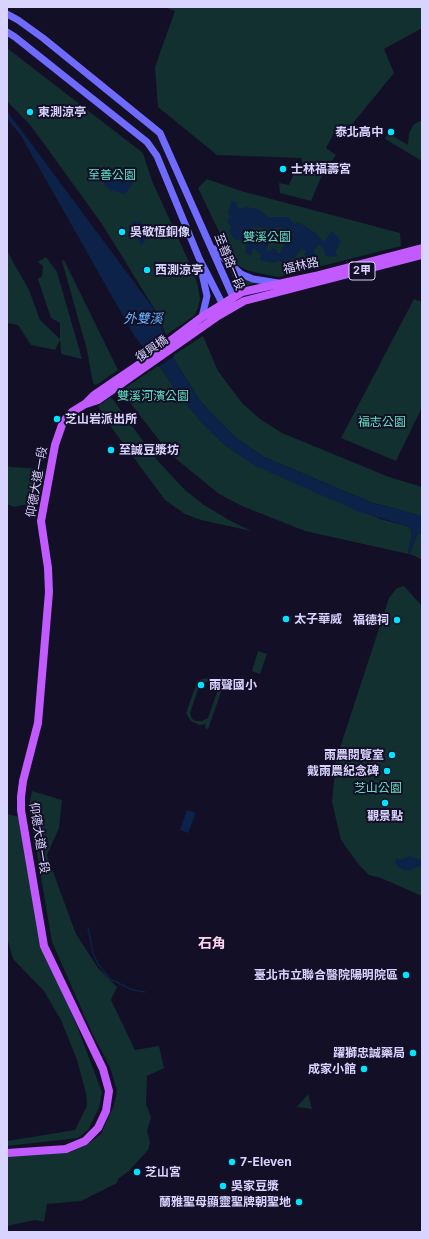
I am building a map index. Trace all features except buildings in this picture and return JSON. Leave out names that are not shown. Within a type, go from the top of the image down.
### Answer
[{"type":"main road","name":"至善路一段","points":[[7,14],[43,38],[160,133],[233,297],[231,307],[222,303],[199,258],[157,156],[147,142],[7,32]]},
{"type":"main road","points":[[211,246],[230,267],[241,274],[253,279],[280,283]]},
{"type":"main road","name":"福林路","points":[[196,327],[202,317],[222,303],[253,288],[280,283],[422,248]]},
{"type":"main road","name":"福林路","points":[[196,327],[231,307],[267,294],[302,287],[422,255]]},
{"type":"main road","points":[[199,258],[207,296],[202,317]]},
{"type":"main road","name":"復興橋","points":[[85,404],[117,384],[196,327]]},
{"type":"main road","name":"仰德大道一段","points":[[7,1153],[66,1149],[85,1141],[98,1128],[104,1117],[109,1091],[103,1068],[44,946],[21,797],[38,723],[49,592],[48,568],[41,521],[42,508],[59,433],[68,416],[85,404]]},
{"type":"green space","points":[[164,7],[422,7],[422,28],[384,49],[394,73],[344,134],[335,131],[326,148],[336,155],[321,177],[311,201],[280,193],[279,183],[289,185],[297,166],[303,166],[301,158],[217,155],[158,107],[155,67],[175,11]]},
{"type":"green space","name":"至善公園","points":[[7,48],[143,153],[152,181],[195,275],[200,299],[195,315],[166,335],[157,313],[102,224],[31,126],[7,101]]},
{"type":"green space","points":[[422,120],[422,161],[385,139],[388,133],[408,145],[409,133],[414,124]]},
{"type":"green space","name":"雙溪公園","points":[[207,179],[241,191],[400,233],[401,246],[278,277],[249,271],[239,266],[226,246],[198,188]]},
{"type":"green space","points":[[7,251],[29,290],[40,320],[60,339],[60,323],[51,318],[38,279],[42,276],[43,266],[38,262],[46,257],[57,272],[82,359],[61,354],[60,340],[55,350],[31,345],[18,325],[7,323]]},
{"type":"green space","points":[[64,260],[118,370],[95,385],[93,383],[87,350],[62,261]]},
{"type":"green space","points":[[230,269],[243,278],[255,283],[237,289]]},
{"type":"green space","name":"福志公園","points":[[414,299],[422,302],[422,407],[396,461],[341,438]]},
{"type":"green space","name":"雙溪河濱公園","points":[[203,336],[218,371],[242,403],[260,419],[282,433],[389,477],[422,487],[422,516],[370,502],[264,457],[235,437],[200,401],[172,356]]},
{"type":"green space","name":"雙溪河濱公園","points":[[159,365],[174,388],[202,423],[226,446],[380,519],[407,526],[411,529],[412,534],[408,553],[410,553],[417,535],[422,532],[422,560],[413,555],[305,531],[242,506],[219,494],[169,453],[121,391]]},
{"type":"green space","points":[[111,397],[157,460],[185,490],[204,505],[251,531],[201,520],[185,514],[165,500],[109,424],[98,406]]},
{"type":"green space","points":[[7,465],[10,467],[45,469],[38,505],[29,504],[14,507],[7,504]]},
{"type":"green space","name":"芝山公園","points":[[404,586],[422,606],[422,896],[381,878],[369,875],[360,866],[341,840],[332,802],[336,760],[389,598],[397,588]]},
{"type":"green space","points":[[258,651],[267,654],[260,674],[252,671]]},
{"type":"green space","points":[[210,678],[218,685],[221,679],[225,681],[208,729],[205,728],[206,724],[199,725],[191,721],[186,713],[197,682],[202,679]],"holes":[[[210,682],[214,685],[217,692],[208,718],[202,721],[196,721],[192,719],[190,713],[200,684]]]},
{"type":"green space","points":[[32,791],[62,800],[59,828],[47,855],[76,934],[98,968],[117,987],[111,1000],[135,1050],[159,1046],[164,1068],[147,1076],[146,1104],[151,1117],[147,1131],[150,1142],[148,1150],[129,1171],[118,1179],[117,1183],[81,1201],[47,1204],[44,1222],[35,1220],[7,1226],[7,1155],[71,1152],[89,1143],[101,1134],[114,1105],[117,1091],[110,1067],[92,1033],[52,942],[29,806]]},
{"type":"green space","points":[[7,814],[20,817],[44,950],[77,1026],[102,1092],[99,1108],[88,1130],[78,1138],[7,1146],[7,1141],[75,1130],[87,1106],[86,1093],[77,1060],[61,1020],[44,991],[13,959],[7,937]]},
{"type":"green space","points":[[308,1094],[312,1109],[297,1107]]},
{"type":"water","name":"外雙溪","points":[[7,111],[157,313],[172,356],[200,401],[235,437],[264,457],[370,502],[422,516],[422,532],[417,535],[410,554],[408,553],[412,534],[411,529],[407,526],[360,512],[255,466],[226,446],[202,423],[174,388],[159,365],[135,337],[20,134],[7,119]]},
{"type":"water","points":[[112,172],[121,173],[133,183],[125,194],[110,190],[104,184],[104,178]]},
{"type":"water","points":[[231,201],[236,202],[238,209],[247,207],[257,209],[269,217],[288,217],[295,224],[298,222],[314,232],[323,241],[326,240],[329,234],[333,231],[341,242],[335,252],[338,256],[331,257],[325,255],[324,249],[319,245],[314,250],[314,253],[316,254],[314,260],[307,260],[304,254],[306,251],[301,248],[296,257],[282,262],[278,261],[274,263],[260,260],[261,254],[257,252],[255,248],[251,251],[253,254],[249,255],[245,253],[247,242],[234,239],[229,231],[231,227],[227,222],[229,217],[232,217],[228,214]],"holes":[[[280,227],[294,234],[291,240],[287,240],[280,253],[277,253],[276,249],[273,248],[269,251],[266,250],[268,245],[266,243],[253,239],[254,235],[251,228],[272,229]]]},
{"type":"water","points":[[132,221],[141,222],[147,229],[147,238],[141,246]]},
{"type":"water","points":[[187,810],[196,813],[188,833],[180,830]]},
{"type":"water","points":[[410,856],[420,859],[422,865],[409,870],[404,870],[398,867],[395,862],[397,858],[400,860]]},
{"type":"pier","points":[[167,336],[174,356],[158,367],[145,352]]},
{"type":"waterway","points":[[88,928],[93,953],[98,964],[110,979],[133,990],[145,992]]},
{"type":"place","name":"東測涼亭","points":[[30,112]]},
{"type":"place","name":"泰北高中","points":[[391,132]]},
{"type":"place","name":"士林福壽宮","points":[[283,169]]},
{"type":"place","name":"吳敬恆銅像","points":[[122,232]]},
{"type":"place","name":"西測涼亭","points":[[147,270]]},
{"type":"place","name":"芝山岩派出所","points":[[57,419]]},
{"type":"place","name":"至誠豆漿坊","points":[[111,450]]},
{"type":"place","name":"太子華威","points":[[286,619]]},
{"type":"place","name":"福德祠","points":[[397,620]]},
{"type":"place","name":"雨聲國小","points":[[201,685]]},
{"type":"place","name":"雨農閱覽室","points":[[392,755]]},
{"type":"place","name":"戴雨農紀念碑","points":[[387,771]]},
{"type":"place","name":"觀景點","points":[[385,803]]},
{"type":"place","name":"臺北市立聯合醫院陽明院區","points":[[406,975]]},
{"type":"place","name":"躍獅忠誠藥局","points":[[413,1053]]},
{"type":"place","name":"成家小館","points":[[364,1069]]},
{"type":"place","name":"7-Eleven","points":[[232,1162]]},
{"type":"place","name":"芝山宮","points":[[137,1172]]},
{"type":"place","name":"吳家豆漿","points":[[223,1186]]},
{"type":"place","name":"蘭雅聖母顯靈聖牌朝聖地","points":[[299,1202]]},
{"type":"district","name":"石角","points":[[212,944]]}]
